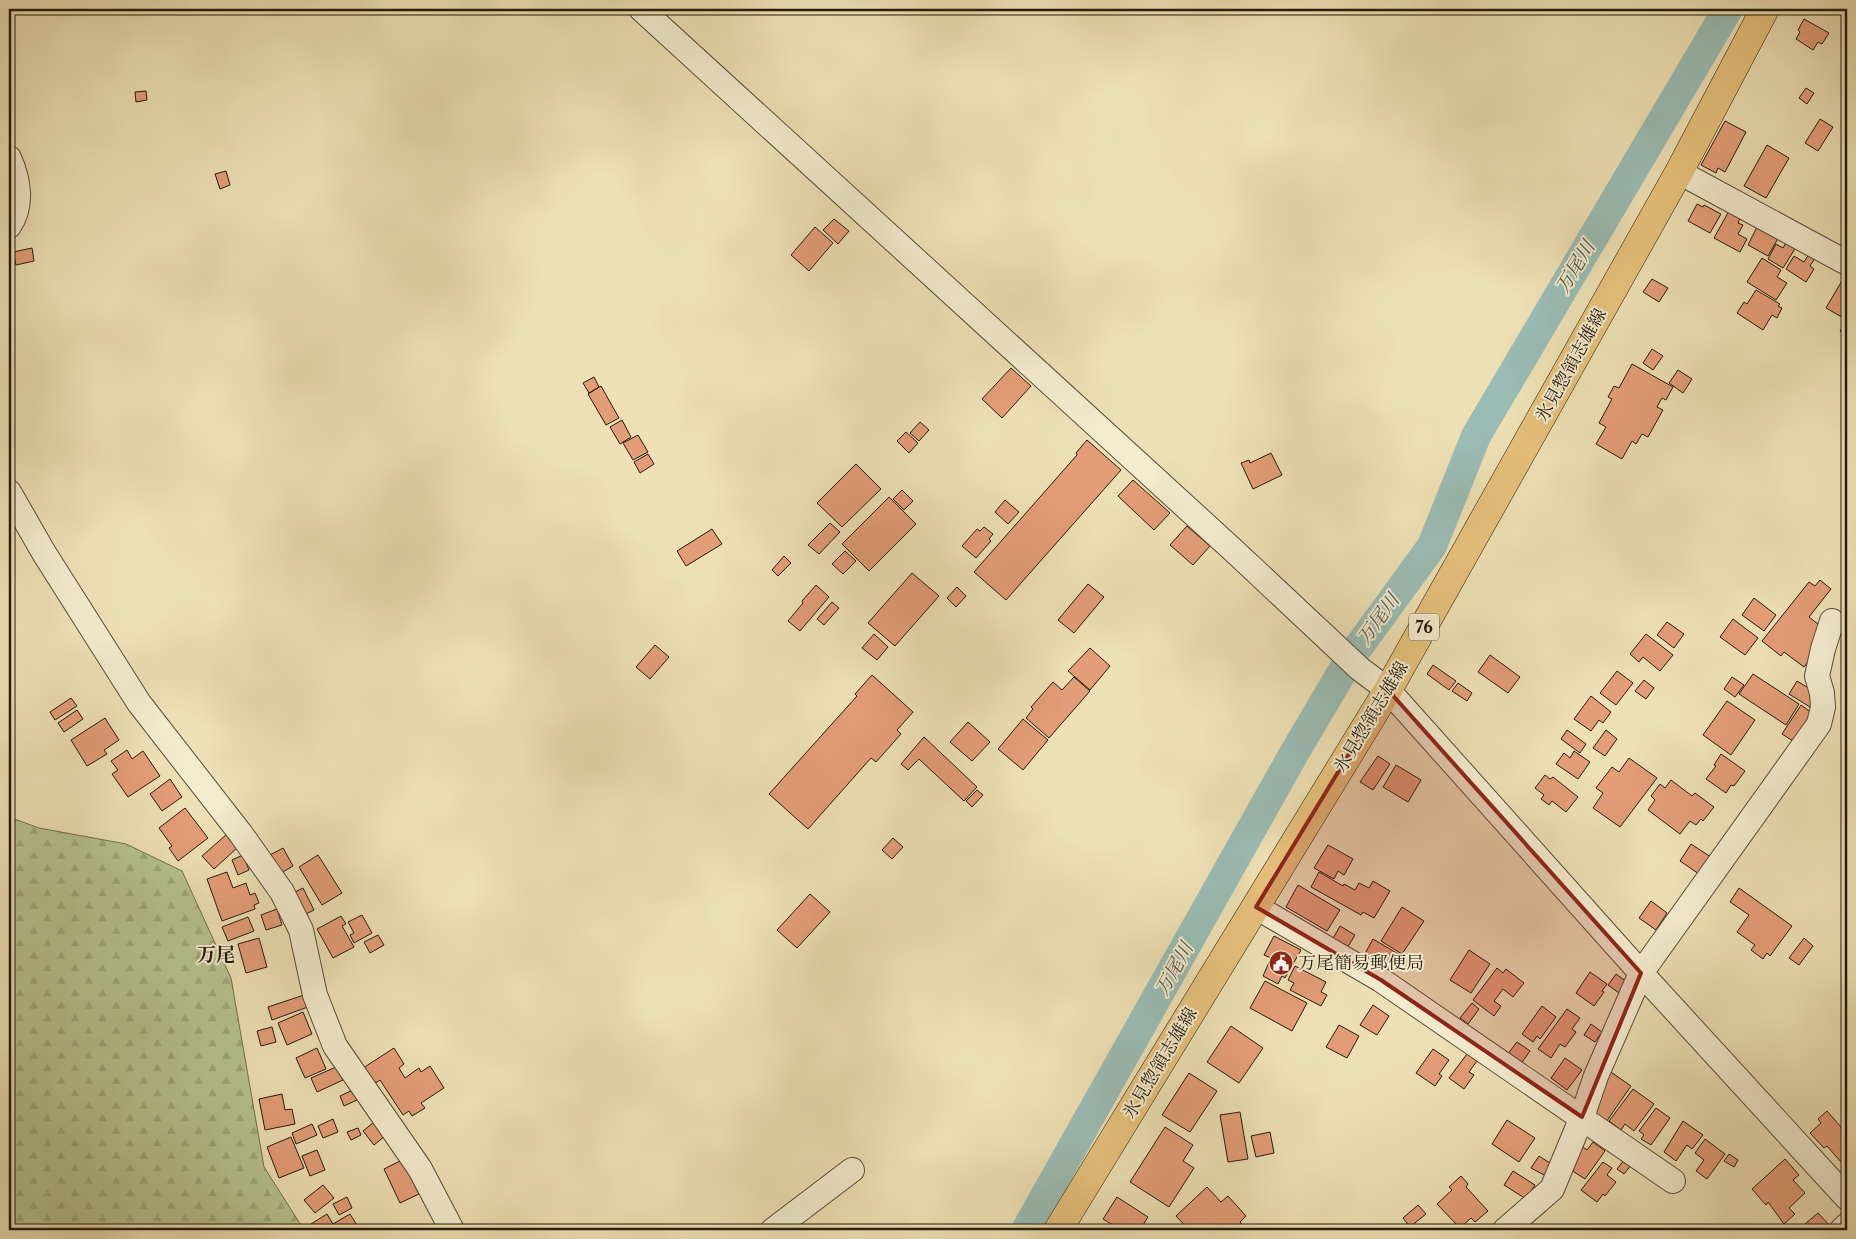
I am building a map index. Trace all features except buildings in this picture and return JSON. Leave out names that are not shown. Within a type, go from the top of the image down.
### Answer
[{"type":"main road","name":"氷見惣領志雄線","points":[[1058,1230],[1388,690],[1679,172],[1765,9]]},
{"type":"street","points":[[641,9],[1321,631],[1360,669],[1388,690],[1641,973],[1847,1198]]},
{"type":"street","points":[[9,158],[19,190],[15,218],[9,226]]},
{"type":"street","points":[[1679,172],[1847,263]]},
{"type":"street","points":[[9,492],[44,553],[140,703],[241,834],[282,892],[301,930],[315,995],[335,1046],[420,1169],[452,1230]]},
{"type":"street","points":[[1505,1230],[1552,1189],[1582,1117],[1596,1076],[1641,973],[1819,724],[1823,707],[1822,693],[1816,676],[1832,621]]},
{"type":"street","points":[[1256,907],[1381,980],[1673,1181]]},
{"type":"street","points":[[773,1230],[852,1170]]},
{"type":"street","points":[[1842,1230],[1847,1225]]},
{"type":"highlighted area","points":[[1388,690],[1641,973],[1582,1117],[1381,980],[1256,907]]},
{"type":"green space","points":[[9,817],[39,828],[126,844],[182,871],[231,978],[264,1167],[304,1230],[9,1230]]},
{"type":"waterway","name":"万尾川","points":[[1026,1230],[1296,750],[1351,657],[1432,546],[1476,436],[1728,9]]},
{"type":"place","name":"万尾簡易郵便局","points":[[1281,963]]},
{"type":"district","name":"万尾","points":[[216,954]]}]
